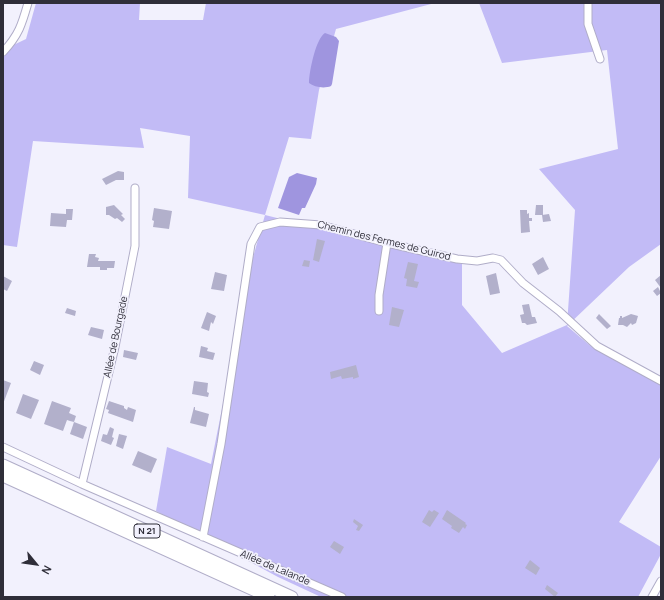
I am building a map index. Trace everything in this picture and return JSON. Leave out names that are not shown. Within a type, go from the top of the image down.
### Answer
[{"type":"highway","name":"N 21","points":[[3,465],[292,597]]},
{"type":"highway","name":"N 21","points":[[3,476],[269,597]]},
{"type":"street","points":[[3,52],[13,41],[21,28],[28,3]]},
{"type":"street","points":[[588,3],[588,24],[600,59]]},
{"type":"street","name":"Allée de Bourgade","points":[[82,484],[115,347],[135,246],[135,188]]},
{"type":"street","name":"Chemin des Fermes de Guirod","points":[[203,537],[221,444],[251,244],[260,227],[280,222],[321,225],[387,243],[456,259],[477,261],[493,258],[501,260],[523,283],[559,311],[597,346],[661,381]]},
{"type":"street","points":[[379,311],[379,295],[387,243]]},
{"type":"street","name":"Allée de Lalande","points":[[3,447],[82,484],[342,597]]},
{"type":"street","points":[[652,597],[661,581]]},
{"type":"shaded area","points":[[36,3],[140,3],[139,20],[203,20],[206,3],[435,3],[336,29],[319,90],[311,139],[289,137],[265,215],[188,198],[190,136],[140,128],[144,148],[33,141],[17,247],[3,245],[3,50],[26,39]]},
{"type":"shaded area","points":[[479,3],[661,3],[661,244],[629,267],[567,326],[593,348],[661,385],[661,456],[619,522],[661,547],[661,554],[638,597],[321,597],[278,577],[156,511],[167,447],[211,464],[250,268],[265,215],[462,264],[462,305],[502,353],[567,325],[575,210],[539,169],[618,149],[607,50],[502,63]]},
{"type":"shaded area","points":[[325,33],[336,37],[339,41],[332,84],[328,87],[322,87],[309,83],[310,71],[316,48]]},
{"type":"shaded area","points":[[297,173],[317,178],[316,184],[305,208],[302,208],[299,215],[278,208],[289,177]]},
{"type":"building","points":[[118,171],[124,172],[124,180],[116,180],[106,185],[102,179]]},
{"type":"building","points":[[114,205],[123,214],[121,215],[125,219],[122,222],[117,218],[115,219],[109,215],[106,215],[106,207]]},
{"type":"building","points":[[536,205],[543,205],[543,215],[535,215]]},
{"type":"building","points":[[154,208],[172,211],[169,229],[153,227],[154,221],[152,220]]},
{"type":"building","points":[[66,209],[73,209],[72,220],[67,220],[66,227],[50,226],[51,213],[66,214]]},
{"type":"building","points":[[520,210],[527,210],[527,214],[529,213],[529,218],[532,218],[532,221],[529,221],[530,232],[521,233]]},
{"type":"building","points":[[549,214],[551,221],[543,222],[542,215]]},
{"type":"building","points":[[317,239],[325,241],[319,262],[313,260]]},
{"type":"building","points":[[89,254],[96,254],[95,257],[99,258],[98,261],[115,261],[114,268],[100,270],[100,267],[87,267]]},
{"type":"building","points":[[543,257],[549,269],[538,275],[532,264]]},
{"type":"building","points":[[304,260],[310,261],[309,267],[302,266]]},
{"type":"building","points":[[408,262],[418,264],[414,281],[419,282],[417,288],[406,286],[407,279],[404,278]]},
{"type":"building","points":[[215,272],[227,275],[224,291],[211,289]]},
{"type":"building","points":[[496,273],[500,293],[490,295],[486,276]]},
{"type":"building","points":[[661,275],[661,288],[655,280]]},
{"type":"building","points":[[3,276],[12,281],[7,291],[3,289]]},
{"type":"building","points":[[658,287],[661,293],[657,296],[653,291]]},
{"type":"building","points":[[529,304],[532,317],[535,317],[537,323],[527,325],[522,323],[520,315],[524,314],[522,305]]},
{"type":"building","points":[[392,307],[404,310],[399,327],[389,325]]},
{"type":"building","points":[[67,308],[76,311],[75,316],[65,313]]},
{"type":"building","points":[[207,312],[216,316],[213,324],[211,322],[209,331],[201,328]]},
{"type":"building","points":[[599,314],[611,326],[607,329],[596,318]]},
{"type":"building","points":[[631,314],[638,316],[636,323],[632,325],[631,323],[627,327],[618,325],[620,316],[622,316],[622,318]]},
{"type":"building","points":[[91,327],[104,330],[102,339],[88,335]]},
{"type":"building","points":[[201,346],[208,348],[207,351],[215,353],[213,360],[199,357]]},
{"type":"building","points":[[124,350],[138,353],[136,360],[123,357]]},
{"type":"building","points":[[34,361],[44,365],[40,375],[30,370]]},
{"type":"building","points":[[356,365],[359,377],[353,379],[353,377],[342,379],[341,376],[331,379],[330,372]]},
{"type":"building","points":[[3,380],[11,383],[3,404]]},
{"type":"building","points":[[194,381],[208,383],[208,397],[192,394]]},
{"type":"building","points":[[23,394],[39,400],[31,419],[16,413]]},
{"type":"building","points":[[52,401],[71,408],[69,413],[76,416],[74,422],[67,420],[63,431],[44,424]]},
{"type":"building","points":[[109,401],[124,406],[127,410],[128,407],[136,410],[133,422],[108,413],[109,410],[106,409]]},
{"type":"building","points":[[194,407],[195,410],[209,414],[206,427],[190,423]]},
{"type":"building","points":[[74,422],[87,427],[83,439],[70,434]]},
{"type":"building","points":[[110,427],[114,429],[112,437],[114,438],[111,445],[101,441],[103,434],[107,435]]},
{"type":"building","points":[[119,434],[127,436],[123,449],[116,446]]},
{"type":"building","points":[[138,451],[157,459],[151,473],[132,465]]},
{"type":"building","points":[[429,510],[432,512],[434,510],[439,513],[430,527],[422,522]]},
{"type":"building","points":[[447,510],[466,523],[465,524],[467,525],[465,529],[463,527],[459,533],[451,528],[452,526],[442,519]]},
{"type":"building","points":[[354,519],[363,525],[359,531],[356,530],[358,526],[353,522]]},
{"type":"building","points":[[334,541],[344,547],[340,554],[330,547]]},
{"type":"building","points":[[530,560],[540,568],[536,575],[525,568]]},
{"type":"building","points":[[547,585],[558,593],[555,597],[545,589]]}]
